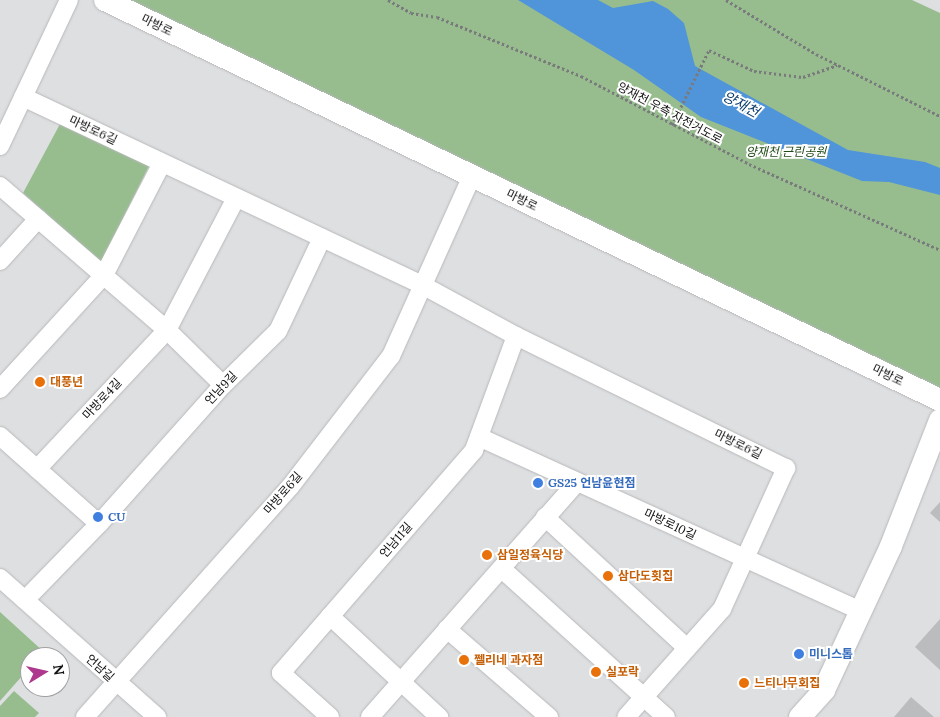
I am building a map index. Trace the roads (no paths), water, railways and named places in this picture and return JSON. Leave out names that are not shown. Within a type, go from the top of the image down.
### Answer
[{"type":"street","points":[[0,146],[69,0]]},
{"type":"street","name":"마방로","points":[[105,0],[940,400]]},
{"type":"street","name":"마방로6길","points":[[23,97],[422,285],[516,336],[786,468],[722,608],[626,717]]},
{"type":"street","points":[[0,389],[104,275],[162,163]]},
{"type":"street","name":"마방로6길","points":[[85,717],[296,479],[391,356],[472,176]]},
{"type":"street","points":[[0,186],[167,330],[223,385]]},
{"type":"street","points":[[167,330],[236,198]]},
{"type":"street","points":[[0,261],[38,219]]},
{"type":"street","name":"언남9길","points":[[25,600],[99,524],[223,385],[278,330],[322,238]]},
{"type":"street","name":"마방로4길","points":[[37,469],[167,330]]},
{"type":"street","name":"언남11길","points":[[330,717],[281,673],[474,450],[516,336]]},
{"type":"street","points":[[800,717],[824,690],[891,546],[940,420]]},
{"type":"street","points":[[0,436],[99,524]]},
{"type":"street","name":"마방로10길","points":[[479,437],[861,611]]},
{"type":"street","points":[[370,717],[577,482]]},
{"type":"street","points":[[545,517],[687,648]]},
{"type":"street","points":[[502,569],[645,696],[666,717]]},
{"type":"street","name":"언남길","points":[[0,578],[157,717]]},
{"type":"street","points":[[330,616],[439,717]]},
{"type":"street","points":[[446,629],[549,717]]},
{"type":"water","name":"양재천","points":[[518,0],[598,0],[613,8],[653,1],[668,9],[684,23],[695,66],[848,150],[925,162],[940,168],[940,195],[889,182],[862,181],[701,117],[634,70]]},
{"type":"place","name":"대풍년","points":[[40,382]]},
{"type":"place","name":"GS25 언남윤현점","points":[[538,483]]},
{"type":"place","name":"CU","points":[[98,517]]},
{"type":"place","name":"삼일정육식당","points":[[487,555]]},
{"type":"place","name":"삼다도횟집","points":[[608,576]]},
{"type":"place","name":"미니스톱","points":[[799,654]]},
{"type":"place","name":"쩰리네 과자점","points":[[464,660]]},
{"type":"place","name":"실포락","points":[[596,672]]},
{"type":"place","name":"느티나무회집","points":[[744,683]]},
{"type":"park label","name":"양재천 근린공원","points":[[786,152]]}]
